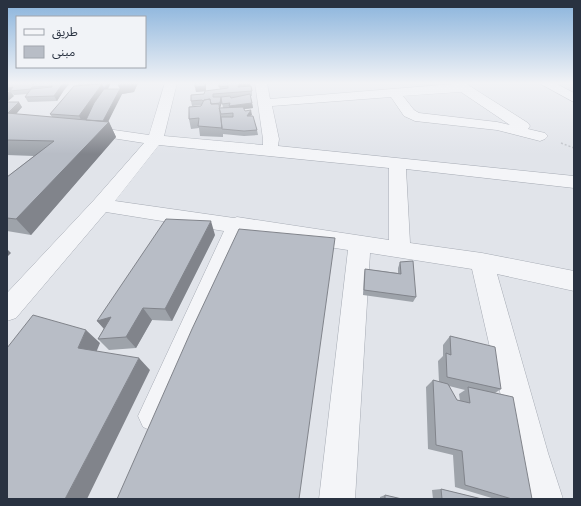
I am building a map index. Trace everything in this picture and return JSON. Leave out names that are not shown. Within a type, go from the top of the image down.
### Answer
[{"type":"street","points":[[7,310],[101,204],[155,140],[165,107]]},
{"type":"street","points":[[266,107],[271,139],[270,150]]},
{"type":"street","points":[[404,107],[409,113],[415,117],[497,126],[540,136],[491,107]]},
{"type":"street","points":[[72,128],[155,140],[270,150],[574,182]]},
{"type":"street","points":[[397,164],[400,249]]},
{"type":"street","points":[[101,204],[482,262],[574,281]]},
{"type":"street","points":[[146,436],[237,224]]},
{"type":"street","points":[[337,499],[360,243]]},
{"type":"street","points":[[482,262],[531,453],[545,499]]},
{"type":"building","points":[[7,107],[14,107],[8,113]]},
{"type":"building","points":[[56,107],[86,107],[79,116],[50,114]]},
{"type":"building","points":[[92,107],[111,107],[103,121],[86,120]]},
{"type":"building","points":[[189,107],[219,107],[222,128],[198,126],[199,118],[189,119]]},
{"type":"building","points":[[243,107],[245,111],[251,110],[247,116],[253,116],[257,130],[244,131],[222,129],[221,117],[233,117],[233,113],[221,114],[219,108]]},
{"type":"building","points":[[7,113],[109,122],[16,219],[7,218],[7,177],[54,141],[7,140]]},
{"type":"building","points":[[166,219],[211,221],[165,309],[143,308],[126,337],[98,339],[111,317],[97,321]]},
{"type":"building","points":[[239,229],[335,238],[299,499],[117,499],[192,329]]},
{"type":"building","points":[[413,261],[416,297],[364,290],[365,269],[401,274],[400,262]]},
{"type":"building","points":[[33,315],[86,330],[78,348],[139,358],[65,499],[7,499],[7,348]]},
{"type":"building","points":[[450,336],[495,347],[501,389],[447,377],[446,353],[451,355]]},
{"type":"building","points":[[433,380],[448,384],[457,400],[470,403],[468,387],[513,397],[532,499],[512,499],[465,485],[462,451],[436,445]]},
{"type":"building","points":[[441,489],[482,499],[442,499]]},
{"type":"building","points":[[385,495],[402,499],[385,499]]}]
